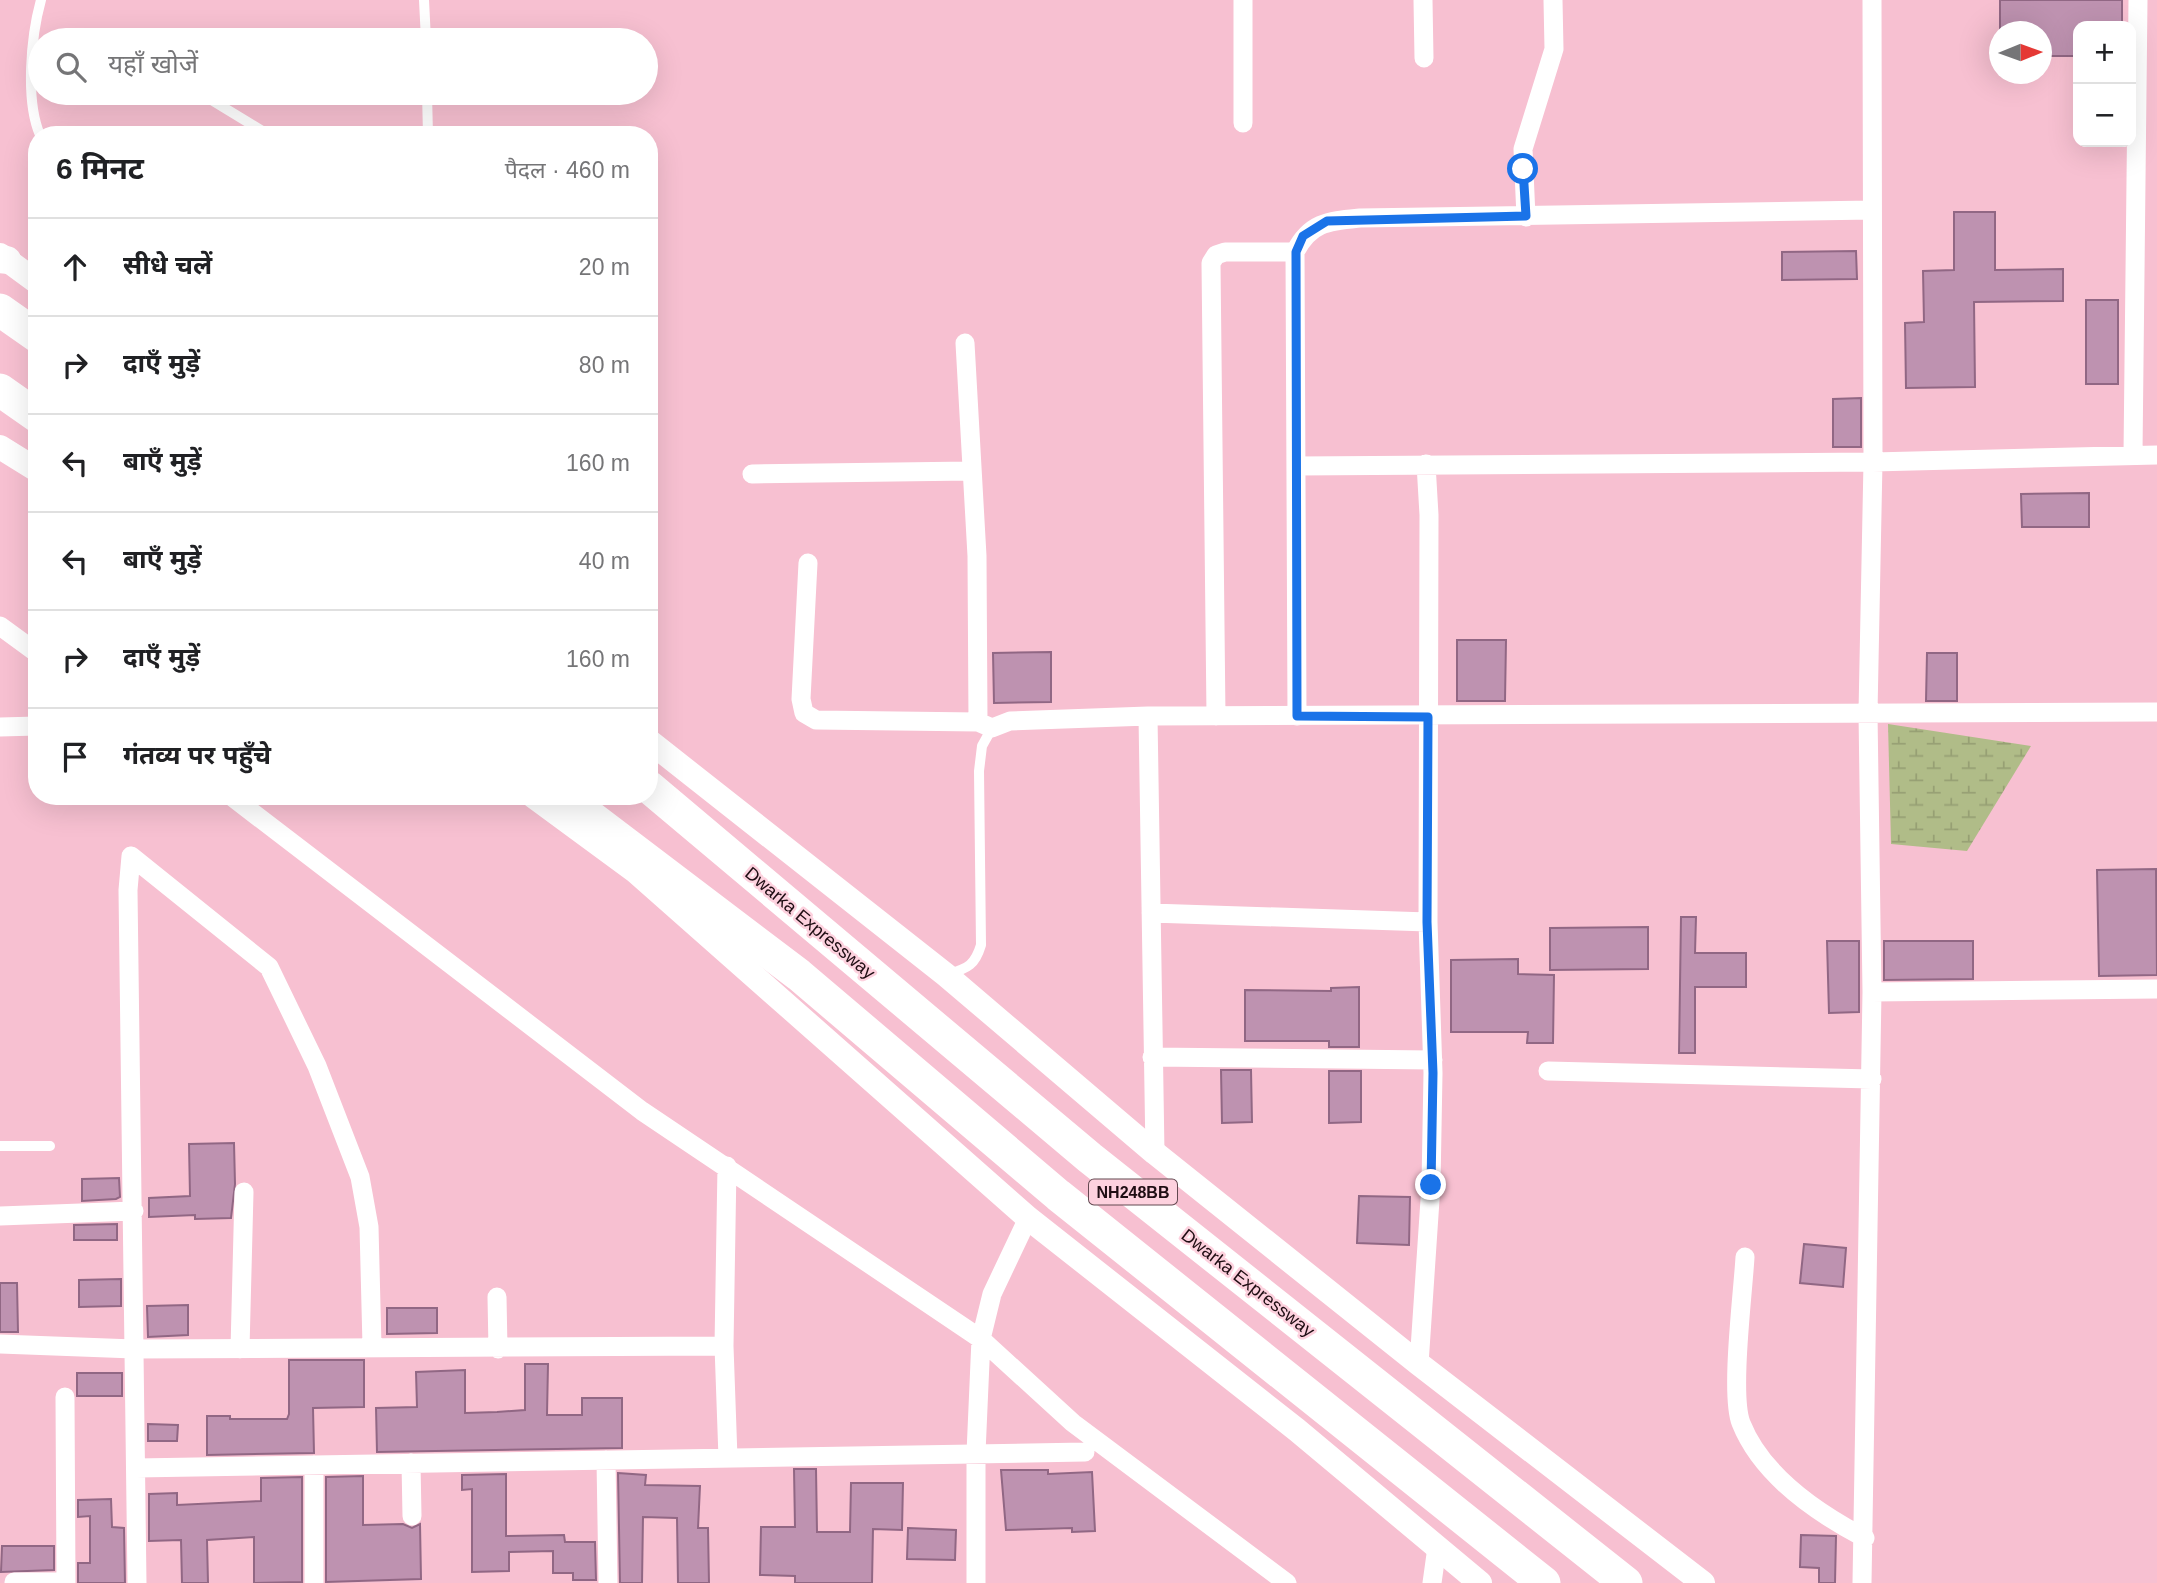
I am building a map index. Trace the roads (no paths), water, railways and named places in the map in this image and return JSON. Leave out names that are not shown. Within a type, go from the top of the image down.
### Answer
[{"type":"highway","points":[[0,310],[28,330]]},
{"type":"highway","points":[[0,390],[28,410]]},
{"type":"highway","name":"Dwarka Expressway","points":[[658,795],[1090,1158],[1626,1583]]},
{"type":"highway","name":"NH248BB","points":[[575,805],[799,975],[1058,1195],[1544,1583]]},
{"type":"street","points":[[1243,0],[1243,123]]},
{"type":"street","points":[[1423,0],[1424,58]]},
{"type":"street","points":[[1526,216],[1523,149],[1550,72],[1556,29],[1553,0]]},
{"type":"street","points":[[1862,1583],[1865,1538],[1872,1079],[1868,713],[1873,462],[1871,0]]},
{"type":"street","points":[[2133,454],[2138,0]]},
{"type":"street","points":[[1297,716],[1296,252],[1303,236],[1327,221],[1872,211]]},
{"type":"street","points":[[1216,716],[1211,263],[1216,255],[1225,252],[1296,252]]},
{"type":"street","points":[[2,258],[28,276]]},
{"type":"street","points":[[965,343],[985,725]]},
{"type":"street","points":[[0,447],[28,464]]},
{"type":"street","points":[[1297,466],[1873,462],[2157,455]]},
{"type":"street","points":[[1419,1364],[1431,1185],[1433,1060],[1427,922],[1429,515],[1426,464]]},
{"type":"street","points":[[752,474],[971,471]]},
{"type":"street","points":[[808,563],[800,681],[804,713],[816,720],[985,725],[1010,721],[1148,716],[1428,717],[2157,712]]},
{"type":"street","points":[[0,626],[28,646]]},
{"type":"street","points":[[1148,716],[1156,1153]]},
{"type":"street","points":[[0,727],[28,726]]},
{"type":"street","points":[[658,748],[946,975],[1156,1153],[1419,1364],[1703,1583]]},
{"type":"street","points":[[243,805],[642,1111],[981,1339],[1073,1423],[1287,1583]]},
{"type":"street","points":[[545,805],[635,871],[1028,1217],[1297,1430],[1480,1583]]},
{"type":"street","points":[[136,1583],[134,1211],[128,890],[131,856],[270,967],[317,1066],[360,1177],[369,1227],[372,1346]]},
{"type":"street","points":[[1151,913],[1427,922]]},
{"type":"street","points":[[1872,992],[2157,989]]},
{"type":"street","points":[[1153,1057],[1433,1060]]},
{"type":"street","points":[[1548,1071],[1872,1079]]},
{"type":"street","points":[[727,1166],[724,1346],[728,1458]]},
{"type":"street","points":[[240,1349],[244,1192]]},
{"type":"street","points":[[0,1216],[134,1211]]},
{"type":"street","points":[[976,1583],[976,1453],[981,1339],[992,1294],[1028,1217]]},
{"type":"street","points":[[1745,1257],[1738,1391],[1741,1422],[1763,1461],[1787,1484],[1826,1518],[1865,1538]]},
{"type":"street","points":[[497,1297],[498,1349]]},
{"type":"street","points":[[0,1344],[134,1349],[724,1346]]},
{"type":"street","points":[[14,1583],[66,1582],[65,1397]]},
{"type":"street","points":[[136,1468],[1085,1452]]},
{"type":"street","points":[[606,1460],[608,1583]]},
{"type":"street","points":[[411,1463],[412,1516]]},
{"type":"street","points":[[314,1465],[314,1583]]},
{"type":"street","points":[[1432,1583],[1437,1547]]},
{"type":"lane","points":[[34,28],[41,0]]},
{"type":"lane","points":[[424,0],[425,28]]},
{"type":"lane","points":[[32,105],[38,126]]},
{"type":"lane","points":[[220,105],[254,126]]},
{"type":"lane","points":[[428,105],[428,126]]},
{"type":"lane","points":[[946,975],[964,971],[976,961],[981,945],[979,771],[985,725]]},
{"type":"lane","points":[[0,1146],[50,1146]]}]
